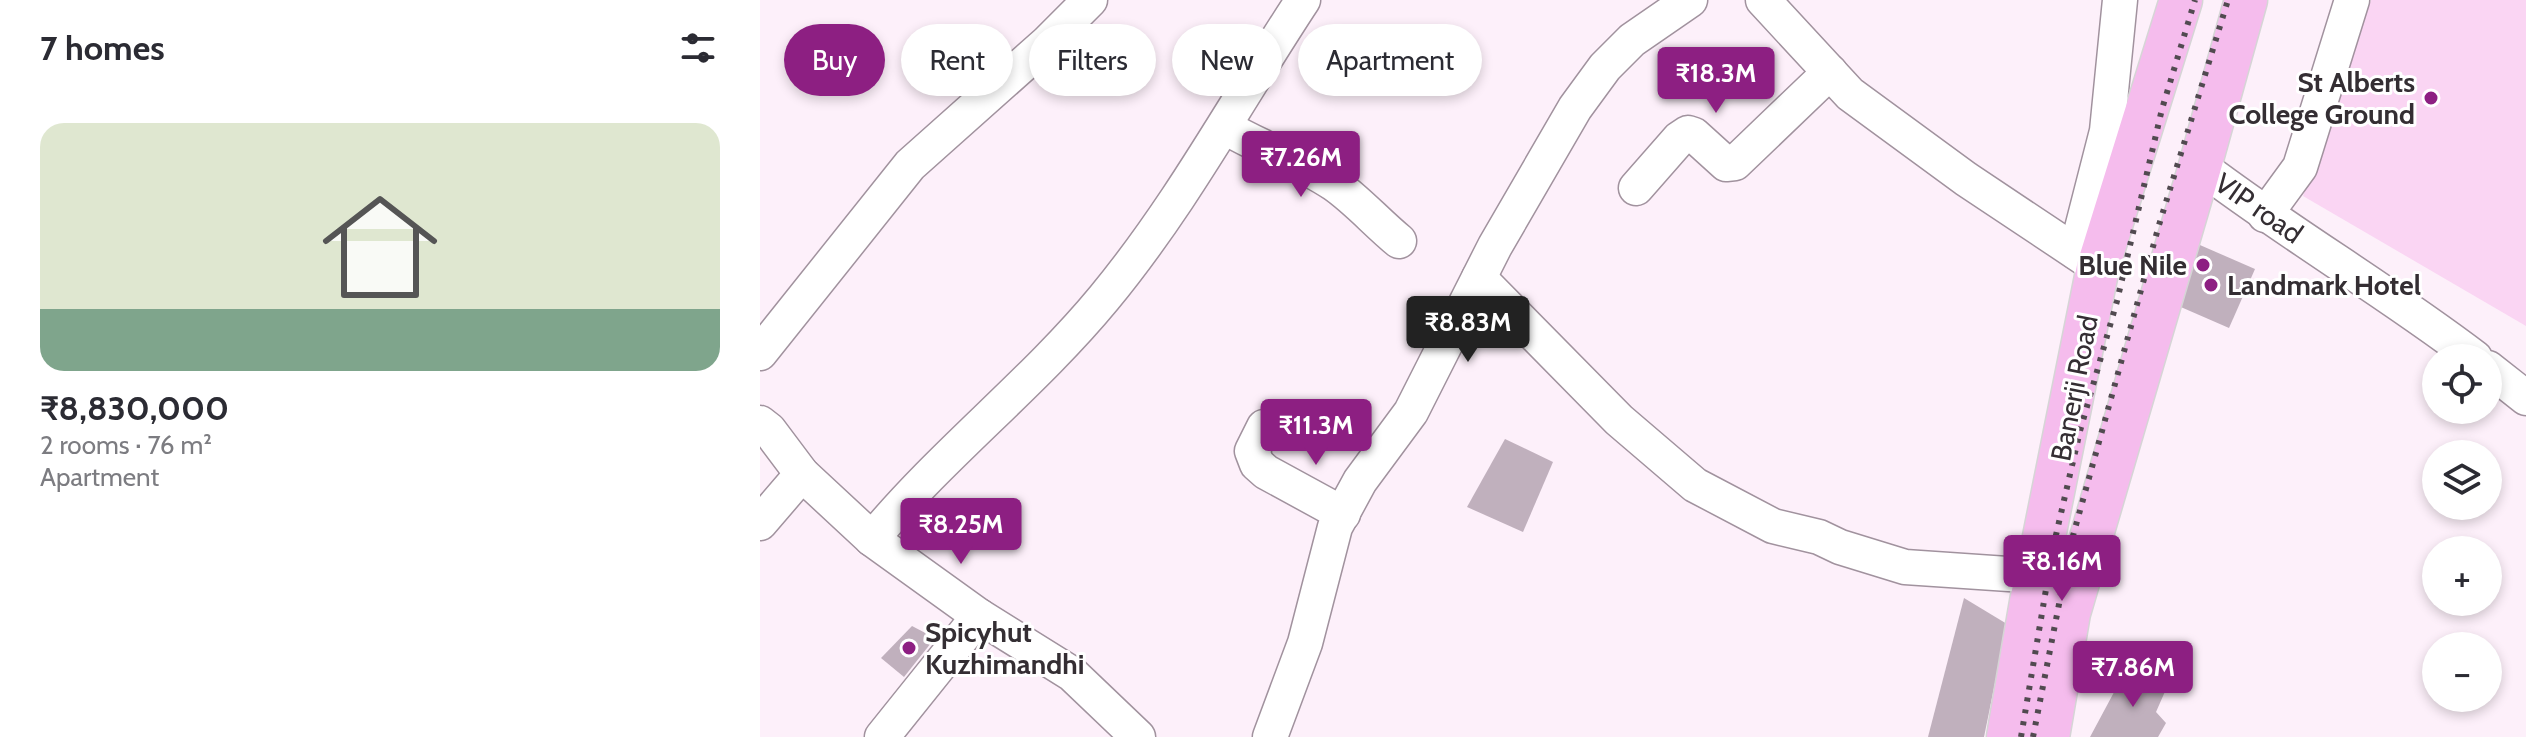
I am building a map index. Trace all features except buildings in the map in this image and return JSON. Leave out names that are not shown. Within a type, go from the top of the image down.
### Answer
[{"type":"main road","name":"Banerji Road","points":[[2008,737],[2087,260],[2135,151],[2181,0]]},
{"type":"main road","points":[[2135,151],[2200,166],[2246,0]]},
{"type":"main road","name":"Banerji Road","points":[[2048,737],[2069,613],[2200,166]]},
{"type":"street","points":[[760,353],[910,165],[1047,43],[1090,0]]},
{"type":"street","points":[[872,539],[909,495],[984,423],[1103,299],[1165,218],[1303,0]]},
{"type":"street","points":[[1270,737],[1305,643],[1335,527],[1360,481],[1411,412],[1479,278],[1575,108],[1605,67],[1632,40],[1690,0]]},
{"type":"street","points":[[1763,0],[1850,94],[1966,179],[2087,260],[2107,131],[2120,0]]},
{"type":"street","points":[[2265,215],[2300,167],[2352,0]]},
{"type":"street","points":[[1636,188],[1679,139],[1688,133],[1726,164],[1735,163],[1830,72]]},
{"type":"street","points":[[1225,127],[1335,185],[1399,241]]},
{"type":"street","name":"VIP road","points":[[2200,166],[2265,215],[2417,314],[2457,344]]},
{"type":"street","points":[[1479,278],[1619,420],[1695,485],[1773,526],[1819,537],[1840,547],[1905,567],[2037,576],[2081,573]]},
{"type":"street","points":[[2502,379],[2526,398]]},
{"type":"street","points":[[760,423],[769,430],[802,474],[872,539],[979,616],[1072,674],[1138,737]]},
{"type":"street","points":[[1264,427],[1252,451],[1257,464],[1343,514]]},
{"type":"street","points":[[760,523],[802,474]]},
{"type":"street","points":[[882,737],[979,616]]},
{"type":"shaded area","name":"St Alberts College Ground","points":[[2371,0],[2526,0],[2526,326],[2303,196]]},
{"type":"railway","points":[[2021,737],[2053,548],[2080,431],[2117,301],[2162,109],[2195,0]]},
{"type":"railway","points":[[2033,737],[2071,543],[2159,225],[2228,0]]},
{"type":"place","name":"St Alberts College Ground","points":[[2431,98]]},
{"type":"place","name":"Blue Nile","points":[[2203,265]]},
{"type":"place","name":"Landmark Hotel","points":[[2211,285]]},
{"type":"place","name":"Spicyhut Kuzhimandhi","points":[[909,648]]}]
